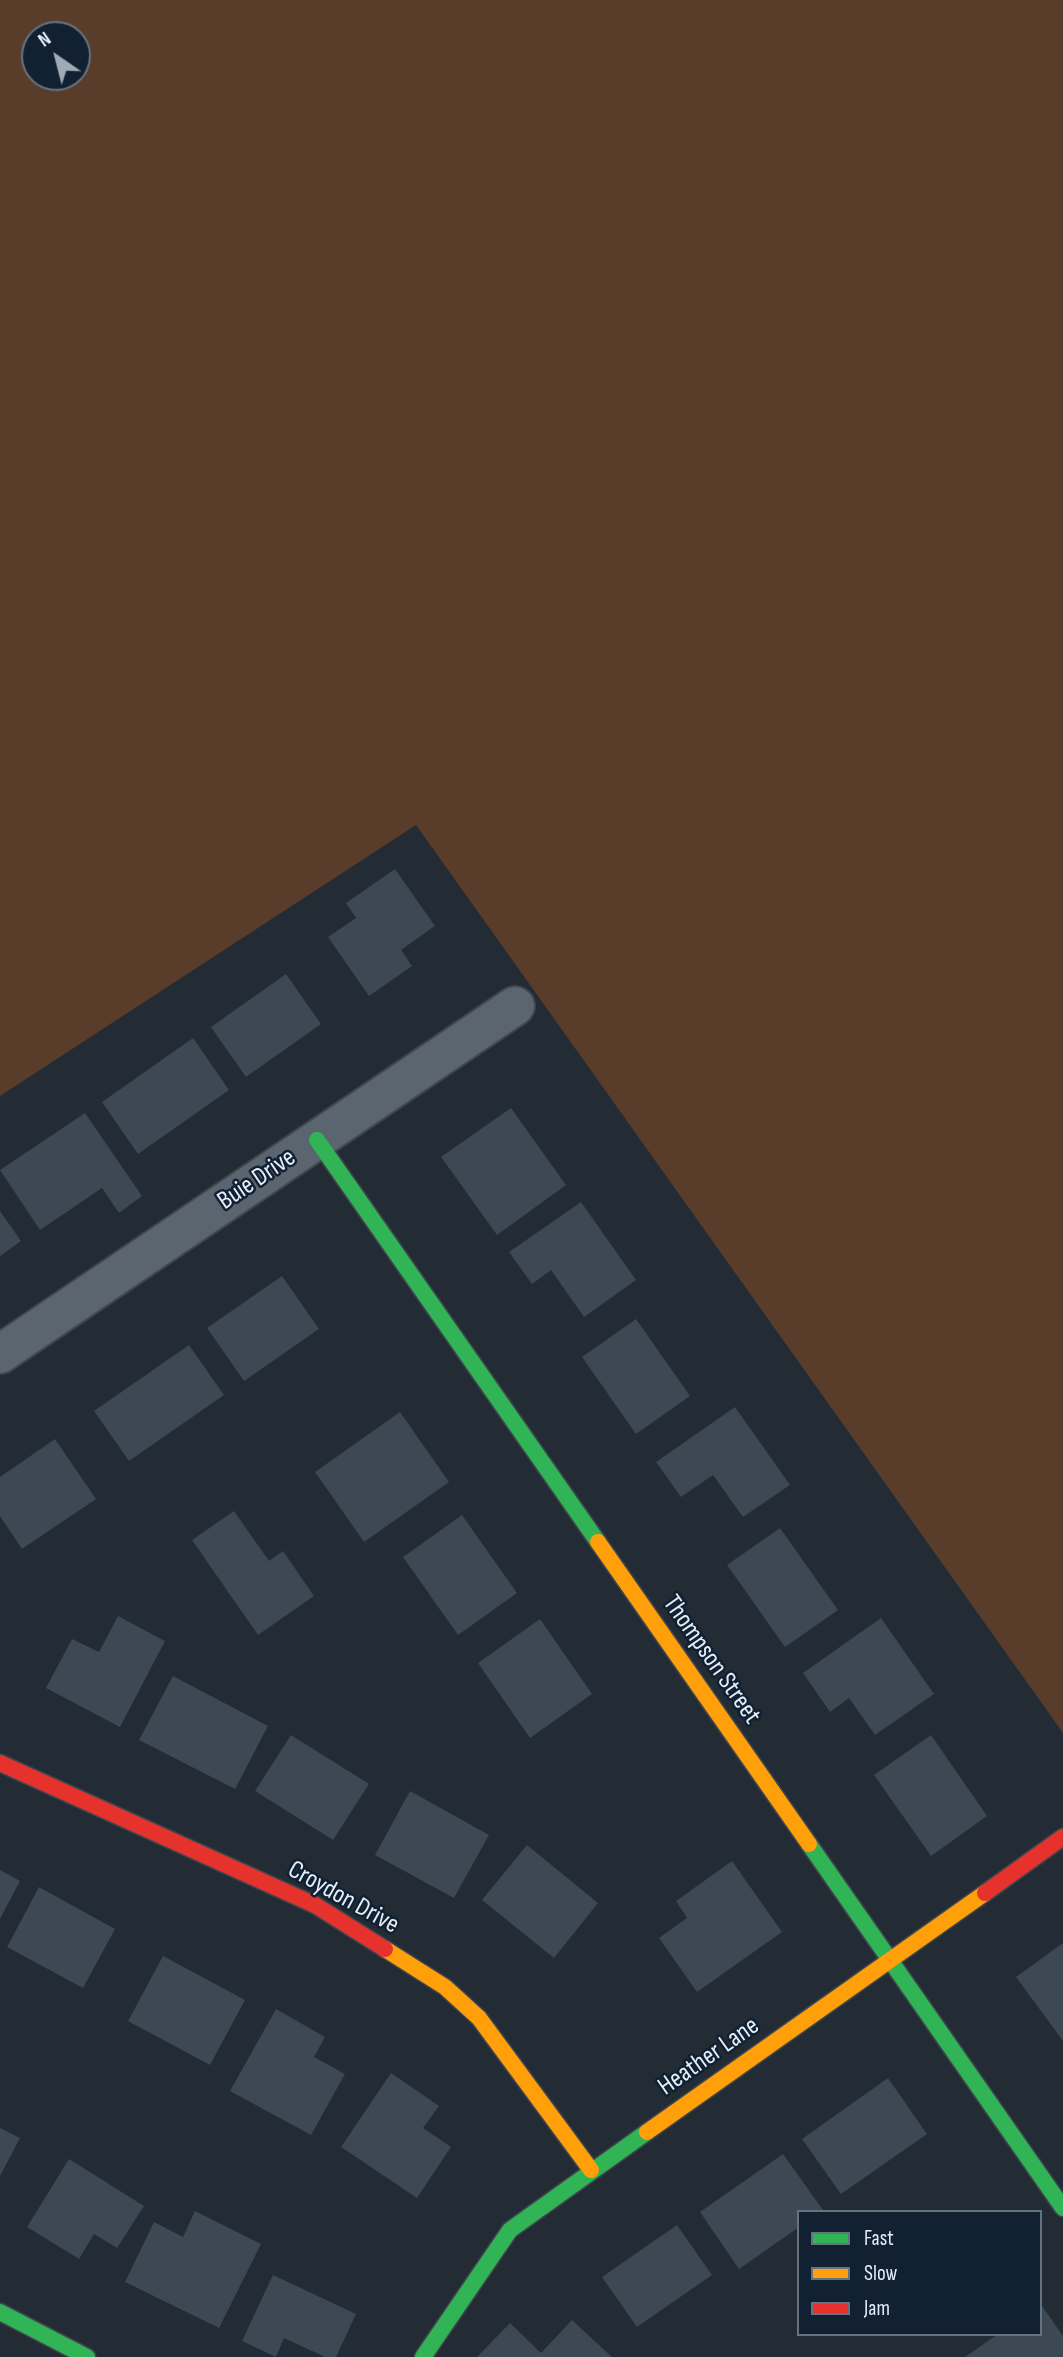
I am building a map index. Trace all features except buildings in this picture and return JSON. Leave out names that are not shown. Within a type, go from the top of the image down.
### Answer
[{"type":"street","name":"Buie Drive","points":[[0,1354],[514,1006]]},
{"type":"street","name":"Thompson Street","points":[[317,1140],[1063,2208]]},
{"type":"street","name":"Croydon Drive","points":[[0,1763],[315,1905],[445,1987],[480,2018],[591,2169]]},
{"type":"street","name":"Heather Lane","points":[[423,2357],[510,2230],[591,2169],[1063,1837]]},
{"type":"street","points":[[0,2312],[88,2357]]},
{"type":"shaded area","points":[[0,0],[1063,0],[1063,1733],[416,825],[0,1096]]},
{"type":"traffic: fast","points":[[317,1140],[598,1542]]},
{"type":"traffic: fast","points":[[809,1844],[1063,2208]]},
{"type":"traffic: fast","points":[[423,2357],[510,2230],[647,2132]]},
{"type":"traffic: fast","points":[[0,2312],[87,2357]]},
{"type":"traffic: slow","points":[[598,1542],[809,1844]]},
{"type":"traffic: slow","points":[[647,2132],[985,1893]]},
{"type":"traffic: slow","points":[[385,1949],[445,1987],[479,2018],[591,2170]]},
{"type":"traffic: jam","points":[[0,1763],[315,1905],[385,1949]]},
{"type":"traffic: jam","points":[[985,1893],[1063,1837]]}]
